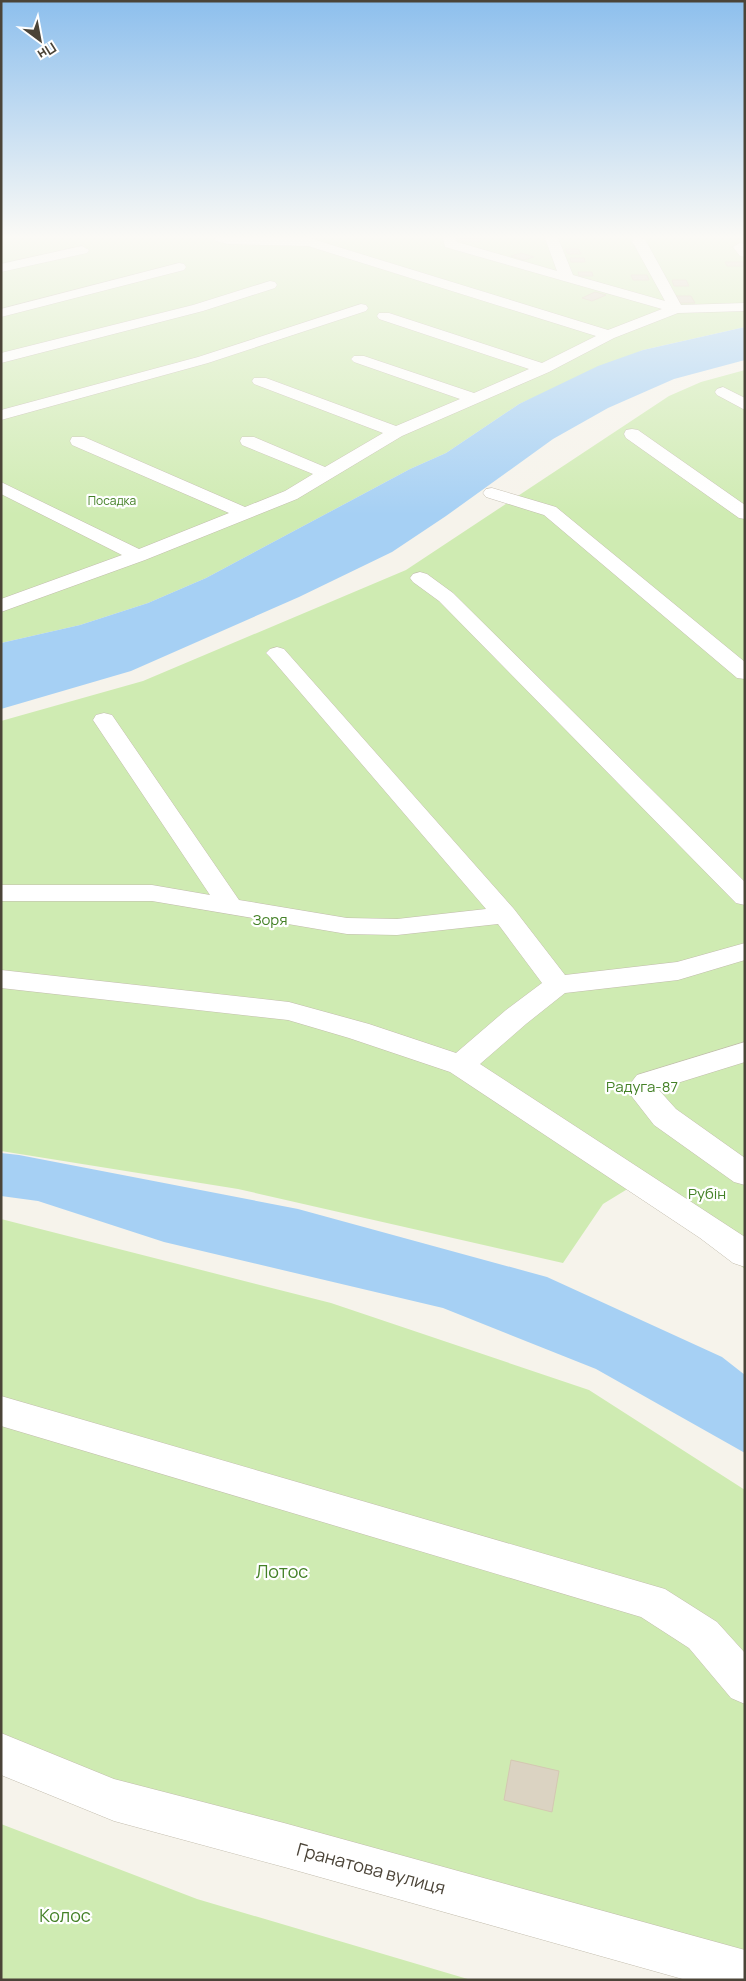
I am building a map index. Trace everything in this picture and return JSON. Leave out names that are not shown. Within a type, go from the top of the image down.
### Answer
[{"type":"street","points":[[1,358],[110,330]]},
{"type":"street","points":[[1,415],[203,360],[293,330]]},
{"type":"street","points":[[427,330],[543,369]]},
{"type":"street","points":[[597,330],[609,334]]},
{"type":"street","points":[[1,606],[138,556],[246,514],[291,494],[396,432],[543,369],[619,330]]},
{"type":"street","points":[[358,360],[476,399]]},
{"type":"street","points":[[260,381],[396,432]]},
{"type":"street","points":[[723,392],[745,405]]},
{"type":"street","points":[[632,434],[745,514]]},
{"type":"street","points":[[78,441],[246,514]]},
{"type":"street","points":[[248,441],[327,474]]},
{"type":"street","points":[[1,487],[138,556]]},
{"type":"street","points":[[492,493],[550,511],[745,672]]},
{"type":"street","points":[[420,578],[446,597],[745,897]]},
{"type":"street","points":[[1,583],[27,597]]},
{"type":"street","points":[[277,653],[505,915],[558,985]]},
{"type":"street","points":[[104,720],[229,904]]},
{"type":"street","points":[[1,893],[152,893],[229,904],[347,926],[397,927],[505,915]]},
{"type":"street","points":[[460,1065],[516,1017],[558,985],[678,971],[745,951]]},
{"type":"street","points":[[1,979],[289,1011],[359,1031],[460,1065],[745,1254]]},
{"type":"street","points":[[745,1052],[647,1082],[641,1089],[665,1117],[745,1174]]},
{"type":"street","points":[[3,1416],[651,1602],[704,1635],[745,1684]]},
{"type":"street","name":"Гранатова вулиця","points":[[1,1754],[114,1800],[284,1845],[745,1973]]},
{"type":"green space","name":"Посадка","points":[[1,330],[730,330],[643,350],[519,404],[446,453],[410,469],[206,578],[148,603],[80,625],[1,643]]},
{"type":"green space","name":"Зоря","points":[[745,370],[745,1269],[634,1185],[603,1204],[563,1263],[238,1189],[1,1151],[1,721],[143,681],[406,570],[669,396],[701,382]]},
{"type":"green space","name":"Лотос","points":[[1,1219],[331,1303],[589,1390],[745,1490],[745,1980],[179,1824],[1,1733]]},
{"type":"green space","name":"Колос","points":[[1,1824],[197,1899],[471,1980],[1,1980]]},
{"type":"water","points":[[730,330],[745,330],[745,360],[674,379],[608,408],[553,439],[446,516],[392,552],[299,597],[131,671],[1,709],[1,643],[80,625],[148,603],[206,578],[410,469],[446,453],[519,404],[598,366],[643,350]]},
{"type":"water","points":[[1,1153],[298,1209],[547,1277],[722,1357],[745,1375],[745,1453],[596,1369],[443,1308],[164,1242],[38,1201],[1,1196]]},
{"type":"building","points":[[511,1760],[559,1771],[552,1812],[504,1800]]},
{"type":"park label","name":"Радуга-87","points":[[642,1087]]},
{"type":"park label","name":"Рубін","points":[[707,1194]]}]
